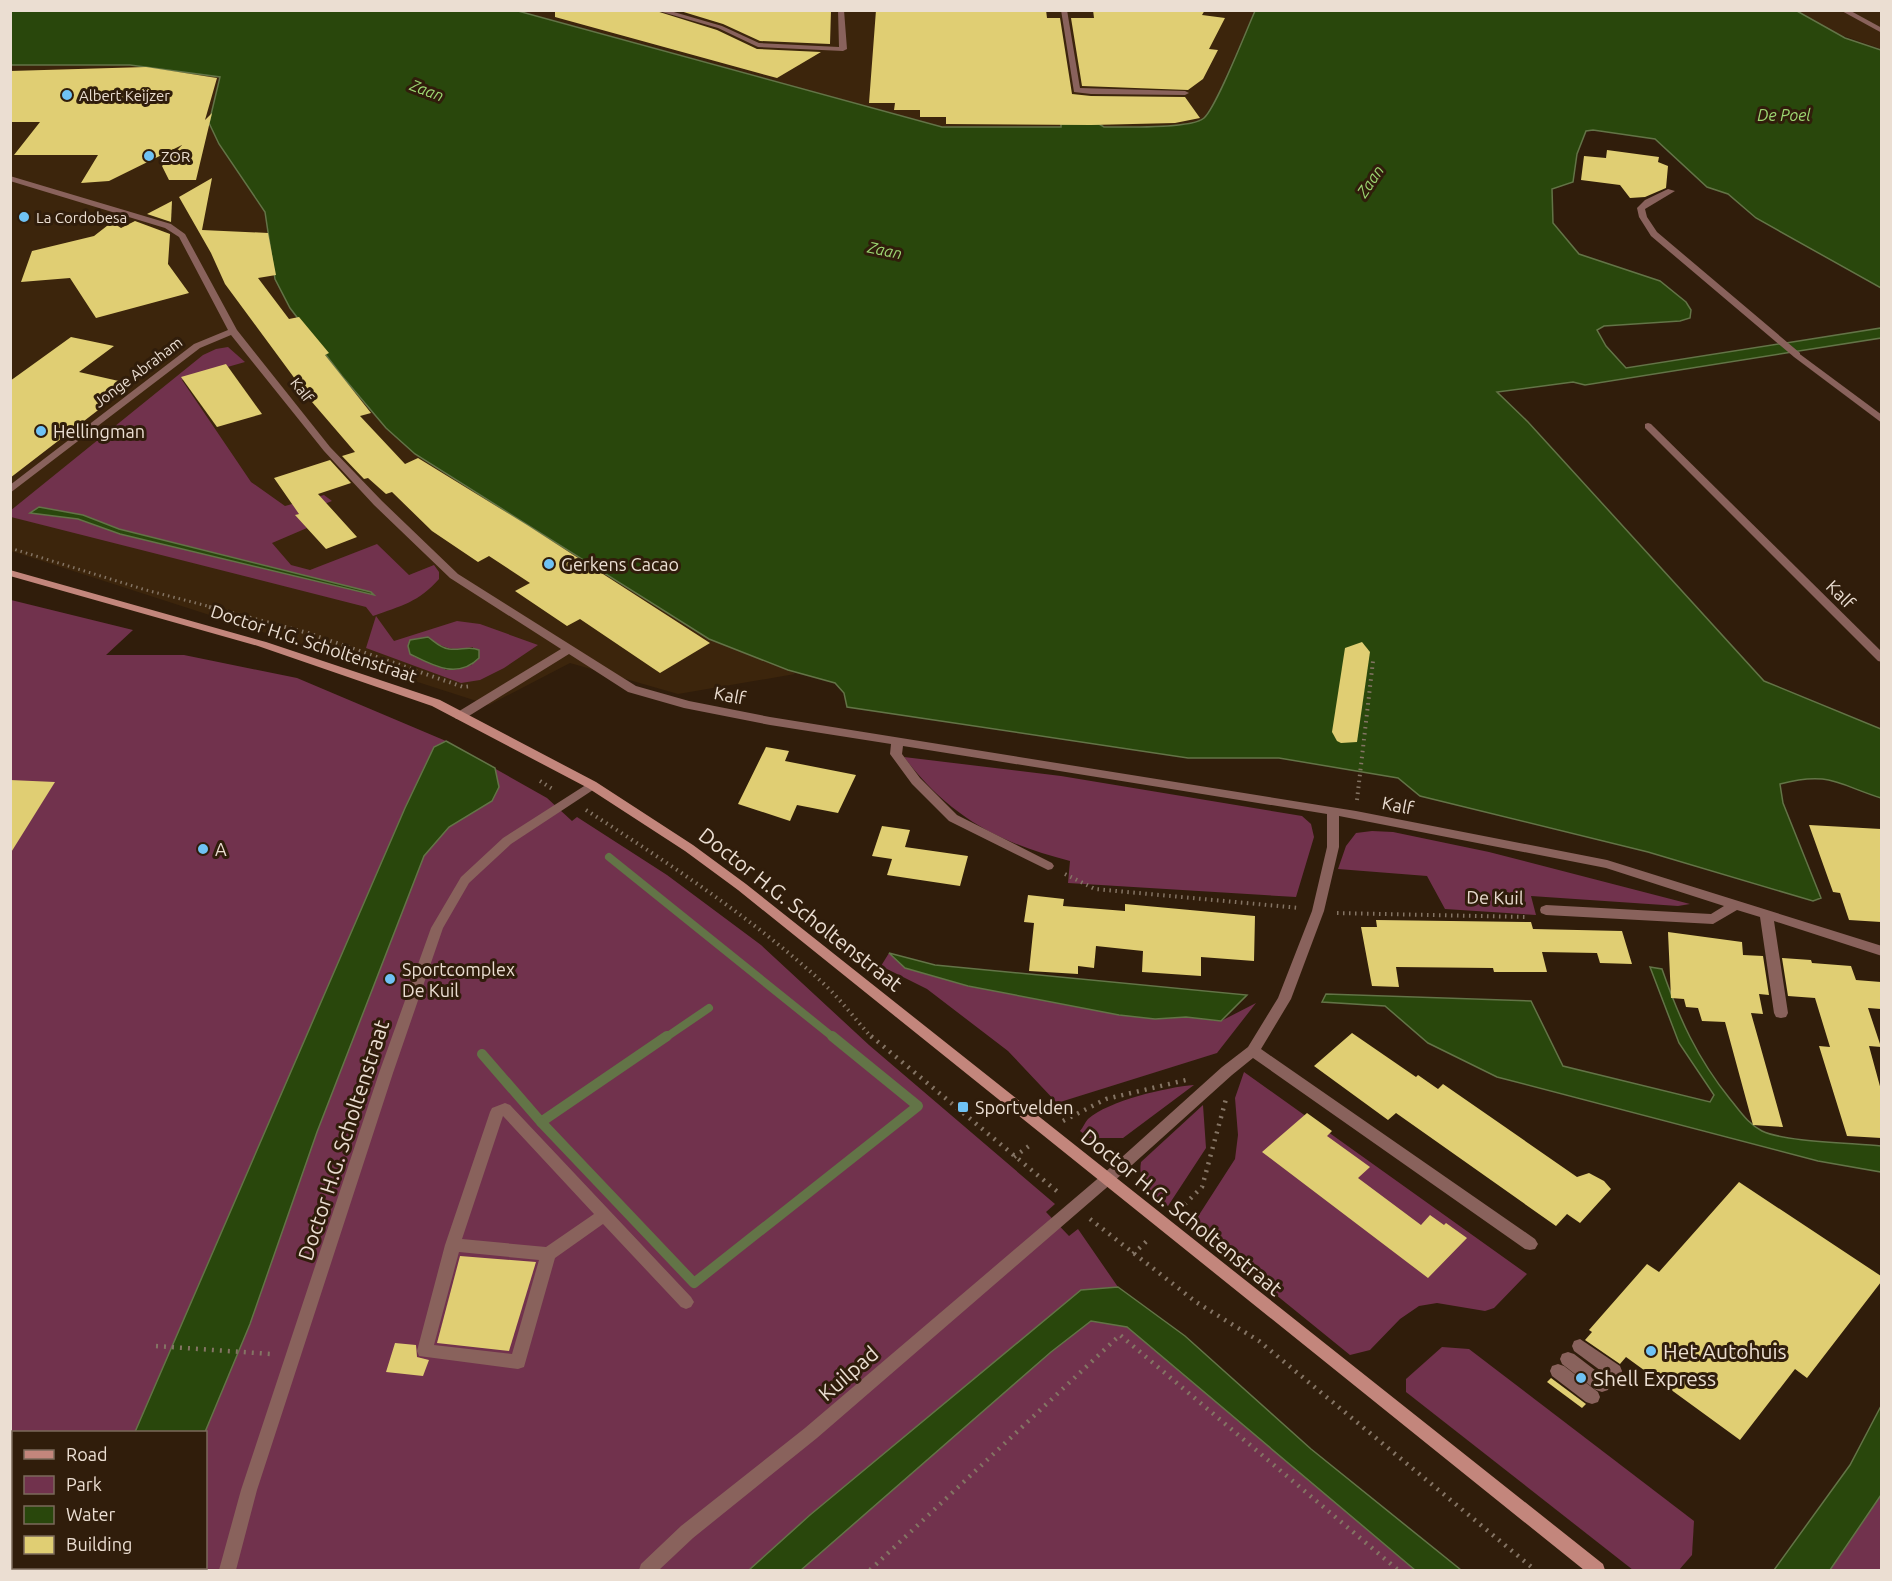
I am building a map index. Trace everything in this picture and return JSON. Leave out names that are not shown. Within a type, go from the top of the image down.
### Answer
[{"type":"main road","name":"Doctor H.G. Scholtenstraat","points":[[10,573],[262,644],[436,703],[592,785],[689,848],[742,887],[1163,1226],[1597,1570]]},
{"type":"street","points":[[658,10],[720,27],[758,45],[843,49],[842,10]]},
{"type":"street","points":[[1064,10],[1077,90],[1185,93]]},
{"type":"street","points":[[1843,10],[1881,31]]},
{"type":"street","name":"Kalf","points":[[10,178],[168,226],[182,236],[233,330],[327,449],[378,503],[454,576],[632,689],[688,705],[897,742],[1356,815],[1607,864],[1881,951]]},
{"type":"street","points":[[1671,191],[1641,208],[1643,217],[1654,234],[1797,355],[1881,420]]},
{"type":"street","name":"Jonge Abraham","points":[[10,490],[197,346],[233,330]]},
{"type":"street","name":"Kalf","points":[[1648,426],[1881,659]]},
{"type":"street","points":[[460,716],[569,649]]},
{"type":"street","points":[[897,742],[896,754],[916,781],[953,818],[1048,866]]},
{"type":"street","name":"Doctor H.G. Scholtenstraat","points":[[227,1570],[249,1490],[293,1355],[386,1073],[437,928],[465,880],[507,841],[592,785]]},
{"type":"street","points":[[1075,1207],[1227,1071],[1253,1051],[1284,999],[1318,911],[1334,847],[1333,812]]},
{"type":"street","name":"De Kuil","points":[[1546,910],[1713,919],[1736,904]]},
{"type":"street","points":[[1766,914],[1781,1013]]},
{"type":"street","points":[[1253,1051],[1530,1244]]},
{"type":"street","points":[[604,1215],[548,1254],[518,1362],[425,1351],[453,1245],[497,1112],[505,1109],[686,1302]]},
{"type":"street","name":"Kuilpad","points":[[647,1570],[687,1532],[811,1433],[1075,1207]]},
{"type":"street","points":[[453,1245],[548,1254]]},
{"type":"street","points":[[1580,1346],[1614,1371]]},
{"type":"street","points":[[1563,1365],[1597,1391]]},
{"type":"path","name":"Doctor H.G. Scholtenstraat","points":[[10,548],[146,590],[308,633],[463,687],[475,686]]},
{"type":"path","points":[[1356,815],[1373,661]]},
{"type":"path","name":"De Kuil","points":[[1048,866],[1095,889],[1291,906],[1318,911],[1538,917],[1546,910]]},
{"type":"path","points":[[1133,1254],[1202,1187],[1226,1107],[1227,1071],[1118,1096],[1078,1110],[1014,1156],[1133,1254],[1196,1302],[1259,1341],[1535,1570]]},
{"type":"path","points":[[870,1570],[1120,1335],[1398,1570]]},
{"type":"path","points":[[156,1346],[293,1355]]},
{"type":"shaded area","points":[[518,11],[1255,11],[1216,98],[1204,118],[1189,125],[942,127]]},
{"type":"shaded area","points":[[1786,11],[1881,11],[1881,49],[1844,36]]},
{"type":"shaded area","points":[[236,49],[294,214],[795,674],[678,694],[570,663],[489,705],[11,551],[10,57]]},
{"type":"green space","points":[[228,347],[245,362],[182,380],[251,482],[285,506],[324,495],[332,501],[296,515],[307,528],[272,543],[291,565],[310,570],[377,544],[409,575],[434,565],[439,572],[439,579],[432,587],[409,602],[373,616],[366,607],[11,517],[10,511],[203,355]]},
{"type":"green space","name":"Sportcomplex De Kuil","points":[[11,600],[133,630],[106,655],[184,655],[297,678],[446,741],[547,798],[572,821],[577,817],[667,875],[761,945],[869,1045],[1055,1204],[1046,1212],[1069,1236],[1078,1229],[1118,1287],[1185,1336],[1311,1449],[1461,1570],[11,1570]]},
{"type":"green space","points":[[376,616],[394,641],[457,621],[480,624],[538,645],[504,668],[480,680],[461,683],[366,648]],"holes":[[[427,637],[454,649],[473,647],[472,665],[446,670],[410,640]]]},
{"type":"green space","points":[[904,757],[1061,776],[1302,816],[1311,824],[1314,837],[1296,897],[1068,883],[1070,861],[1020,845],[977,824],[939,796]]},
{"type":"green space","points":[[1393,832],[1489,852],[1690,904],[1678,906],[1531,896],[1536,915],[1445,909],[1427,876],[1338,869],[1346,846],[1356,833]]},
{"type":"green space","points":[[889,953],[905,968],[968,986],[1155,1019],[1186,1017],[1221,1021],[1256,1003],[1217,1053],[1057,1103],[1008,1051],[927,989],[881,966]]},
{"type":"green space","points":[[1244,1072],[1527,1274],[1494,1308],[1485,1311],[1437,1303],[1419,1306],[1400,1319],[1370,1350],[1350,1355],[1196,1230],[1197,1218],[1235,1159],[1238,1135],[1235,1098]]},
{"type":"green space","points":[[1194,1085],[1123,1138],[1089,1138],[1080,1131],[1088,1119],[1109,1106],[1154,1092]]},
{"type":"green space","points":[[1203,1105],[1206,1148],[1168,1206],[1144,1182],[1140,1170],[1141,1162]]},
{"type":"green space","points":[[1442,1347],[1469,1349],[1694,1521],[1692,1555],[1679,1570],[1633,1570],[1406,1392],[1406,1379]]},
{"type":"green space","points":[[1881,1495],[1881,1570],[1830,1570]]},
{"type":"water","points":[[10,11],[518,11],[942,127],[1061,127],[1061,124],[1099,124],[1104,127],[1157,127],[1197,122],[1210,111],[1255,11],[1797,11],[1845,38],[1881,50],[1881,288],[1756,218],[1728,194],[1707,187],[1655,139],[1586,131],[1577,154],[1573,182],[1552,189],[1553,223],[1579,254],[1660,281],[1686,302],[1691,310],[1690,318],[1680,321],[1604,326],[1597,330],[1606,346],[1626,368],[1881,328],[1881,338],[1585,385],[1573,382],[1497,392],[1528,422],[1764,681],[1881,729],[1881,798],[1822,779],[1797,780],[1780,784],[1783,803],[1821,898],[1813,901],[1648,852],[1420,796],[1398,778],[1279,758],[1188,758],[847,707],[844,693],[835,683],[788,670],[709,639],[415,454],[386,428],[342,376],[290,308],[275,279],[265,212],[219,144],[209,123],[220,77],[130,65],[11,65]]},
{"type":"water","points":[[39,507],[83,515],[119,529],[371,592],[374,595],[120,534],[78,519],[30,513]]},
{"type":"water","points":[[428,637],[446,648],[479,650],[479,658],[471,665],[453,669],[436,666],[410,654],[408,646],[410,640]]},
{"type":"water","points":[[446,741],[495,768],[499,787],[492,801],[449,827],[424,856],[317,1132],[250,1324],[205,1431],[135,1431],[405,808],[434,747]]},
{"type":"water","points":[[889,953],[935,965],[1247,995],[1221,1021],[1186,1017],[1155,1019],[1119,1015],[968,986],[905,968]]},
{"type":"water","points":[[1650,967],[1662,969],[1682,1021],[1698,1053],[1718,1084],[1752,1125],[1762,1131],[1786,1138],[1881,1146],[1881,1172],[1818,1161],[1497,1077],[1428,1043],[1385,1006],[1322,1002],[1326,994],[1531,1001],[1563,1066],[1710,1102],[1714,1095],[1679,1043]]},
{"type":"water","points":[[1118,1287],[1185,1336],[1311,1449],[1461,1570],[1415,1570],[1127,1327],[1091,1321],[1051,1352],[801,1570],[749,1570],[810,1515],[1081,1290]]},
{"type":"water","points":[[1881,1406],[1881,1495],[1830,1570],[1774,1570],[1850,1465]]},
{"type":"building","points":[[555,10],[653,10],[717,30],[757,49],[821,52],[777,78],[555,17]]},
{"type":"building","points":[[677,10],[831,10],[830,44],[760,41],[723,24]]},
{"type":"building","points":[[876,10],[1046,10],[1047,18],[1060,18],[1072,94],[1185,97],[1200,118],[1175,123],[1091,125],[946,124],[946,117],[920,117],[920,110],[894,110],[895,103],[869,103]]},
{"type":"building","points":[[1093,10],[1205,10],[1202,15],[1225,18],[1209,49],[1218,50],[1203,79],[1188,90],[1082,86],[1071,18],[1094,18]]},
{"type":"building","points":[[146,67],[217,78],[205,120],[212,113],[196,180],[169,180],[162,166],[182,145],[109,181],[81,183],[98,155],[14,155],[40,122],[10,122],[10,71]]},
{"type":"building","points":[[1607,150],[1659,157],[1658,162],[1668,166],[1666,188],[1645,197],[1630,198],[1620,185],[1581,180],[1584,156],[1606,158]]},
{"type":"building","points":[[212,178],[202,230],[268,233],[276,275],[258,278],[289,319],[299,317],[329,353],[325,355],[371,413],[360,416],[405,464],[418,458],[710,643],[660,673],[580,619],[567,626],[515,591],[530,583],[489,556],[478,562],[432,531],[392,492],[386,494],[368,478],[364,479],[342,456],[355,452],[312,402],[225,284],[211,253],[179,197]]},
{"type":"building","points":[[172,201],[171,222],[147,214]]},
{"type":"building","points":[[135,221],[170,234],[168,264],[189,293],[96,318],[70,278],[21,282],[32,251],[94,236],[112,222],[121,228]]},
{"type":"building","name":"Hellingman","points":[[71,337],[114,346],[79,372],[132,384],[10,478],[10,381]]},
{"type":"building","points":[[226,364],[262,414],[217,427],[181,377]]},
{"type":"building","points":[[330,460],[351,483],[318,494],[357,537],[326,549],[295,515],[299,514],[274,478]]},
{"type":"building","points":[[1362,642],[1370,652],[1357,742],[1341,743],[1337,741],[1332,732],[1345,648]]},
{"type":"building","points":[[766,747],[789,751],[785,761],[856,775],[838,813],[797,805],[790,821],[738,804]]},
{"type":"building","points":[[10,780],[55,782],[10,854]]},
{"type":"building","points":[[1809,825],[1881,829],[1881,922],[1849,920],[1840,893],[1833,892]]},
{"type":"building","points":[[882,826],[910,830],[905,847],[968,856],[960,886],[887,875],[892,859],[872,856]]},
{"type":"building","points":[[1028,895],[1064,899],[1063,906],[1125,911],[1125,904],[1255,916],[1254,961],[1201,957],[1201,976],[1142,972],[1143,951],[1096,946],[1094,968],[1078,966],[1078,974],[1029,971],[1034,923],[1024,922]]},
{"type":"building","points":[[1376,920],[1531,922],[1533,929],[1622,931],[1632,964],[1600,963],[1597,953],[1542,952],[1547,972],[1494,972],[1493,968],[1396,967],[1399,987],[1372,986],[1361,927],[1377,927]]},
{"type":"building","points":[[1668,932],[1742,942],[1743,955],[1763,956],[1769,995],[1759,994],[1763,1014],[1751,1013],[1783,1127],[1753,1125],[1725,1022],[1702,1021],[1698,1008],[1686,1007],[1684,999],[1671,998]]},
{"type":"building","points":[[1782,958],[1851,966],[1856,980],[1881,982],[1881,1009],[1868,1008],[1881,1047],[1869,1046],[1881,1090],[1881,1138],[1847,1136],[1819,1046],[1830,1047],[1815,998],[1788,996]]},
{"type":"building","points":[[1352,1033],[1416,1077],[1418,1075],[1438,1089],[1443,1084],[1577,1177],[1589,1173],[1604,1181],[1611,1189],[1580,1223],[1567,1214],[1556,1226],[1396,1113],[1388,1120],[1314,1066]]},
{"type":"building","points":[[1307,1113],[1332,1131],[1327,1136],[1370,1167],[1358,1178],[1421,1225],[1430,1215],[1467,1238],[1428,1278],[1262,1152]]},
{"type":"building","points":[[1739,1182],[1881,1276],[1881,1282],[1807,1378],[1795,1369],[1740,1440],[1626,1357],[1620,1364],[1585,1340],[1592,1332],[1589,1330],[1647,1264],[1659,1272]]},
{"type":"building","points":[[460,1256],[536,1262],[509,1351],[437,1343]]},
{"type":"building","points":[[395,1343],[416,1345],[417,1357],[429,1360],[423,1376],[386,1372]]},
{"type":"building","points":[[1551,1378],[1586,1404],[1582,1408],[1547,1382]]},
{"type":"waterway","points":[[609,857],[834,1038]]},
{"type":"waterway","points":[[665,1038],[709,1008]]},
{"type":"waterway","points":[[541,1122],[667,1036]]},
{"type":"waterway","points":[[541,1122],[694,1283],[918,1106],[832,1036]]},
{"type":"waterway","points":[[482,1054],[541,1122]]},
{"type":"place","name":"Albert Keijzer","points":[[67,95]]},
{"type":"place","name":"ZOR","points":[[149,156]]},
{"type":"place","name":"La Cordobesa","points":[[24,217]]},
{"type":"place","name":"Hellingman","points":[[41,431]]},
{"type":"place","name":"Gerkens Cacao","points":[[549,564]]},
{"type":"place","name":"A","points":[[203,849]]},
{"type":"place","name":"Sportcomplex De Kuil","points":[[390,979]]},
{"type":"place","name":"Sportvelden","points":[[963,1107]]},
{"type":"place","name":"Het Autohuis","points":[[1651,1351]]},
{"type":"place","name":"Shell Express","points":[[1581,1378]]},
{"type":"water label","name":"Zaan","points":[[427,90]]},
{"type":"water label","name":"De Poel","points":[[1784,115]]},
{"type":"water label","name":"Zaan","points":[[1370,181]]},
{"type":"water label","name":"Zaan","points":[[885,250]]}]
